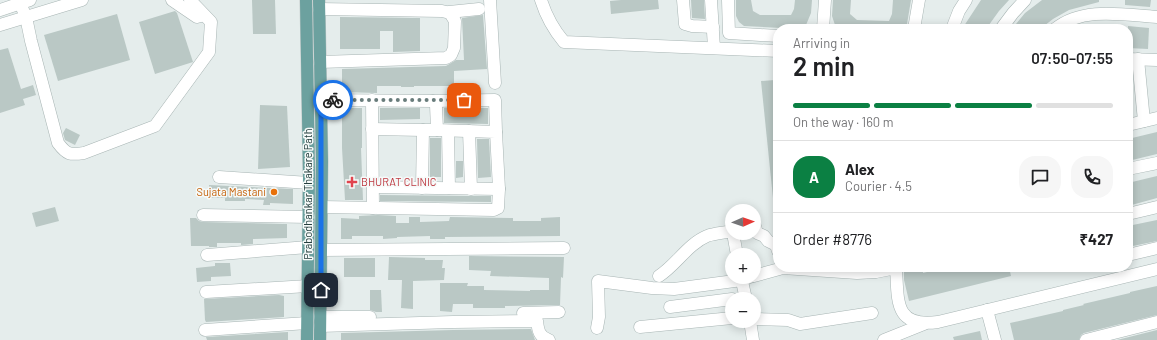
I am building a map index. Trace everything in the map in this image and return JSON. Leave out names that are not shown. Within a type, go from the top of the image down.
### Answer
[{"type":"main road","name":"Prabodhankar Thakare Path","points":[[306,0],[309,161],[307,340]]},
{"type":"main road","name":"Prabodhankar Thakare Path","points":[[319,4],[322,161],[320,340]]},
{"type":"street","points":[[0,25],[82,0]]},
{"type":"street","points":[[172,0],[198,17],[205,16]]},
{"type":"street","points":[[0,10],[25,1],[26,17],[32,48],[58,143],[68,154],[75,154],[84,153],[156,126],[209,52],[211,22],[190,0]]},
{"type":"street","points":[[490,0],[495,83]]},
{"type":"street","points":[[541,0],[545,15],[554,31],[564,42],[773,51]]},
{"type":"street","points":[[683,0],[685,24],[692,26],[713,27]]},
{"type":"street","points":[[711,0],[714,48]]},
{"type":"street","points":[[728,0],[729,34],[773,36]]},
{"type":"street","points":[[823,24],[825,0]]},
{"type":"street","points":[[915,24],[919,0]]},
{"type":"street","points":[[954,24],[959,11],[966,0]]},
{"type":"street","points":[[1005,24],[1013,12],[1026,0]]},
{"type":"street","points":[[319,4],[449,12],[479,8]]},
{"type":"street","points":[[320,62],[446,58],[451,55],[454,48],[455,22],[449,12]]},
{"type":"street","points":[[1063,24],[1082,16],[1096,14],[1157,17]]},
{"type":"street","points":[[1144,121],[1133,59],[1157,60]]},
{"type":"street","points":[[321,100],[495,100],[499,189],[499,205],[498,208],[494,210],[322,207]]},
{"type":"street","points":[[372,100],[373,208]]},
{"type":"street","points":[[433,101],[436,105],[443,130],[443,188],[438,209]]},
{"type":"street","points":[[1133,124],[1157,118]]},
{"type":"street","points":[[372,129],[496,132]]},
{"type":"street","points":[[422,188],[423,130]]},
{"type":"street","points":[[469,131],[471,188]]},
{"type":"street","points":[[309,161],[322,161]]},
{"type":"street","points":[[1133,168],[1157,163]]},
{"type":"street","points":[[218,177],[309,183]]},
{"type":"street","points":[[373,187],[499,189]]},
{"type":"street","points":[[1133,213],[1157,207]]},
{"type":"street","points":[[203,215],[309,217]]},
{"type":"street","points":[[659,276],[668,270],[696,243],[707,236],[725,230]]},
{"type":"street","points":[[761,235],[773,244]]},
{"type":"street","points":[[207,255],[308,247]]},
{"type":"street","points":[[321,250],[564,248]]},
{"type":"street","points":[[1133,253],[1157,248]]},
{"type":"street","points":[[884,340],[924,324],[938,322],[1157,269]]},
{"type":"street","points":[[761,274],[773,271]]},
{"type":"street","points":[[838,272],[876,272]]},
{"type":"street","points":[[896,272],[898,298],[902,312],[907,318],[924,324]]},
{"type":"street","points":[[597,328],[599,317],[598,281],[652,288],[674,289],[725,281]]},
{"type":"street","points":[[206,292],[308,286]]},
{"type":"street","points":[[670,307],[725,301]]},
{"type":"street","points":[[987,310],[995,340]]},
{"type":"street","points":[[320,322],[559,312]]},
{"type":"street","points":[[761,319],[788,320],[800,324],[872,313]]},
{"type":"street","points":[[640,328],[725,319]]},
{"type":"street","points":[[320,322],[537,321],[538,331],[545,339],[549,340]]},
{"type":"street","points":[[1086,340],[1157,322]]},
{"type":"street","points":[[205,330],[307,323]]},
{"type":"street","points":[[751,328],[753,340]]},
{"type":"building","points":[[252,0],[275,0],[276,34],[253,34]]},
{"type":"building","points":[[658,0],[659,9],[611,14],[610,1]]},
{"type":"building","points":[[691,0],[704,0],[705,19],[692,18]]},
{"type":"building","points":[[736,0],[751,0],[753,11],[760,15],[791,15],[794,9],[795,0],[812,0],[811,13],[806,24],[773,24],[773,28],[744,26],[739,22],[736,16]]},
{"type":"building","points":[[833,0],[851,0],[850,14],[857,20],[889,21],[892,14],[893,0],[911,0],[907,24],[835,24],[832,16]]},
{"type":"building","points":[[981,0],[1009,0],[990,24],[965,24]]},
{"type":"building","points":[[1042,0],[1099,0],[1099,2],[1069,10],[1046,24],[1016,24],[1025,13]]},
{"type":"building","points":[[1125,0],[1151,0],[1150,7],[1125,5]]},
{"type":"building","points":[[175,11],[177,13],[193,62],[155,74],[139,22]]},
{"type":"building","points":[[117,14],[130,60],[58,81],[44,35]]},
{"type":"building","points":[[483,15],[487,69],[454,71],[454,86],[377,86],[377,93],[342,92],[342,69],[446,66],[456,60],[464,60],[462,18]]},
{"type":"building","points":[[340,17],[420,18],[420,51],[393,52],[393,31],[380,31],[380,49],[340,49]]},
{"type":"building","points":[[1133,26],[1149,28],[1148,49],[1133,48]]},
{"type":"building","points":[[8,48],[21,89],[33,85],[36,95],[23,99],[25,105],[0,113],[0,50]]},
{"type":"building","points":[[773,80],[773,198],[761,81]]},
{"type":"building","points":[[260,105],[287,106],[290,167],[258,169]]},
{"type":"building","points":[[342,108],[362,108],[361,148],[363,200],[345,200],[342,148]]},
{"type":"building","points":[[380,108],[420,108],[420,119],[380,120]]},
{"type":"building","points":[[444,108],[488,108],[488,124],[444,123]]},
{"type":"building","points":[[66,128],[80,135],[75,145],[65,140],[63,133]]},
{"type":"building","points":[[1157,132],[1157,154],[1133,160],[1133,138]]},
{"type":"building","points":[[430,138],[441,138],[441,177],[430,177]]},
{"type":"building","points":[[477,139],[489,139],[491,177],[478,178]]},
{"type":"building","points":[[456,161],[463,161],[463,177],[456,178]]},
{"type":"building","points":[[1157,176],[1157,198],[1133,205],[1133,182]]},
{"type":"building","points":[[209,185],[293,189],[293,204],[270,203],[270,205],[263,205],[264,200],[245,199],[245,201],[225,201],[225,198],[209,198]]},
{"type":"building","points":[[380,195],[491,196],[491,202],[380,201]]},
{"type":"building","points":[[55,207],[59,221],[36,227],[32,213]]},
{"type":"building","points":[[359,216],[396,216],[396,223],[409,223],[409,217],[420,217],[420,222],[449,221],[450,217],[513,218],[513,221],[541,221],[541,218],[560,217],[560,236],[445,237],[445,239],[430,239],[430,236],[383,239],[383,236],[352,236],[352,239],[341,239],[341,218],[359,219]]},
{"type":"building","points":[[190,218],[196,218],[203,222],[287,224],[287,238],[253,239],[253,244],[241,245],[241,243],[217,243],[217,247],[191,246]]},
{"type":"building","points":[[1157,220],[1157,241],[1133,246],[1133,225]]},
{"type":"building","points":[[469,256],[564,257],[563,278],[561,277],[560,305],[473,308],[473,304],[453,304],[452,312],[440,311],[440,283],[468,283],[467,286],[484,286],[484,290],[549,290],[549,278],[490,276],[491,271],[469,270]]},
{"type":"building","points":[[389,257],[443,260],[442,268],[445,268],[444,280],[413,281],[413,309],[401,308],[402,280],[388,280]]},
{"type":"building","points":[[344,258],[375,258],[375,277],[344,277]]},
{"type":"building","points":[[215,263],[230,263],[231,276],[211,277],[211,281],[197,282],[196,268],[215,266]]},
{"type":"building","points":[[904,272],[1010,272],[1011,276],[909,301],[904,280]]},
{"type":"building","points":[[1157,286],[1157,315],[1084,333],[1081,335],[1079,340],[1014,340],[1010,323],[1063,311],[1084,305],[1083,304]]},
{"type":"building","points":[[370,290],[381,290],[382,312],[370,310]]},
{"type":"building","points":[[284,296],[284,317],[206,322],[205,320],[204,299]]},
{"type":"building","points":[[531,329],[535,340],[341,340],[341,333]]},
{"type":"building","points":[[1157,330],[1157,340],[1117,340]]},
{"type":"building","points":[[980,331],[982,340],[954,340],[953,337]]},
{"type":"building","points":[[288,332],[288,340],[207,340],[206,337]]},
{"type":"way so far","points":[[333,100],[464,100]]},
{"type":"place","name":"BHURAT CLINIC","points":[[352,182]]},
{"type":"place","name":"Sujata Mastani","points":[[274,192]]},
{"type":"route","points":[[321,290],[321,100],[333,100]]}]
